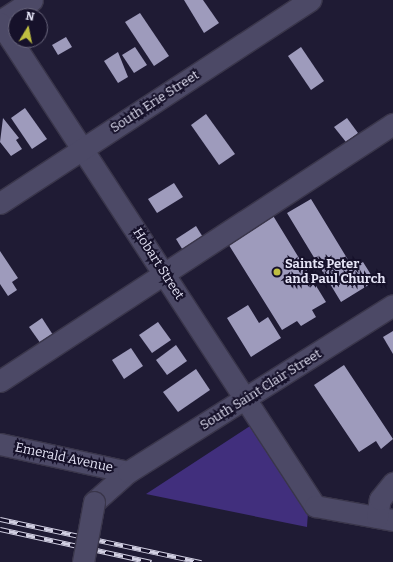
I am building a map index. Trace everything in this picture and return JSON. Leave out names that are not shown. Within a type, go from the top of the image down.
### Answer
[{"type":"street","points":[[0,22],[32,0]]},
{"type":"street","name":"South Erie Street","points":[[0,203],[310,0]]},
{"type":"street","name":"Hobart Street","points":[[0,22],[315,506],[385,519]]},
{"type":"street","points":[[0,381],[393,124]]},
{"type":"street","name":"South Saint Clair Street","points":[[83,562],[94,502],[128,472],[247,400],[393,305]]},
{"type":"street","name":"Emerald Avenue","points":[[0,444],[128,472]]},
{"type":"street","points":[[385,519],[380,499],[393,483]]},
{"type":"shaded area","points":[[250,426],[308,512],[307,527],[146,494]]},
{"type":"building","points":[[184,0],[203,0],[219,23],[204,33]]},
{"type":"building","points":[[140,13],[169,56],[154,66],[125,22]]},
{"type":"building","points":[[66,37],[72,47],[58,55],[52,45]]},
{"type":"building","points":[[135,47],[147,65],[134,73],[122,55]]},
{"type":"building","points":[[301,47],[324,81],[311,90],[288,56]]},
{"type":"building","points":[[118,52],[128,77],[118,83],[104,61]]},
{"type":"building","points":[[25,108],[47,139],[32,149],[11,118]]},
{"type":"building","points":[[206,114],[235,154],[219,165],[191,125]]},
{"type":"building","points":[[3,118],[19,138],[16,140],[22,149],[11,156],[0,142]]},
{"type":"building","points":[[347,118],[358,133],[346,142],[334,127]]},
{"type":"building","points":[[174,183],[183,197],[157,213],[148,199]]},
{"type":"building","points":[[311,199],[353,268],[363,262],[375,281],[341,302],[287,213]]},
{"type":"building","name":"Saints Peter and Paul Church","points":[[272,214],[326,302],[312,310],[316,317],[301,326],[297,321],[282,330],[227,242]]},
{"type":"building","points":[[196,226],[204,239],[184,252],[176,239]]},
{"type":"building","points":[[0,251],[18,278],[12,282],[17,290],[8,296],[0,284]]},
{"type":"building","points":[[248,305],[259,323],[268,317],[281,338],[251,357],[227,318]]},
{"type":"building","points":[[42,318],[53,335],[41,344],[29,327]]},
{"type":"building","points":[[158,322],[171,340],[152,353],[139,335]]},
{"type":"building","points":[[393,331],[393,354],[383,337]]},
{"type":"building","points":[[176,345],[187,361],[167,375],[156,360]]},
{"type":"building","points":[[131,348],[143,366],[124,379],[112,360]]},
{"type":"building","points":[[344,365],[393,439],[381,449],[376,441],[359,452],[314,385]]},
{"type":"building","points":[[196,369],[210,390],[178,412],[163,392]]},
{"type":"railway","points":[[0,519],[201,562]]},
{"type":"railway","points":[[0,529],[151,562]]},
{"type":"place","name":"Saints Peter and Paul Church","points":[[277,272]]}]
